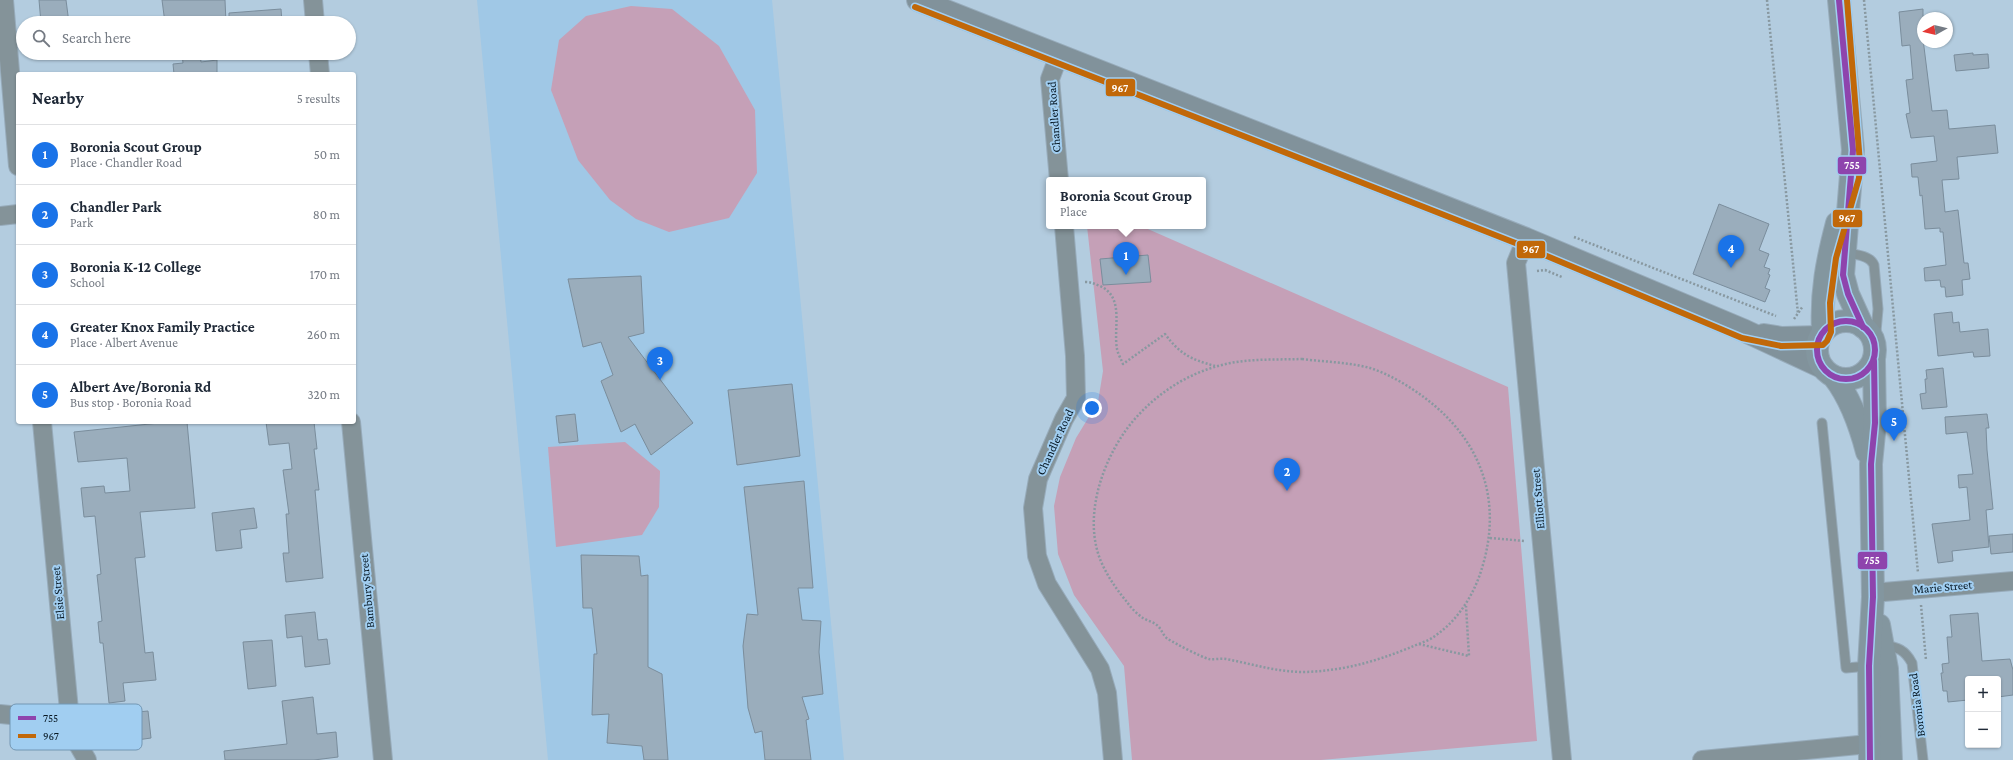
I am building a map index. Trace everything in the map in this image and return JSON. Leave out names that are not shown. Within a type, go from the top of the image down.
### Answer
[{"type":"main road","points":[[1839,0],[1853,150],[1843,268],[1845,284],[1851,303],[1871,343],[1875,423],[1871,464],[1873,595],[1869,666],[1869,752]]},
{"type":"main road","points":[[923,1],[1526,239],[1745,331],[1828,372],[1849,379],[1858,377],[1868,369],[1871,343]]},
{"type":"main road","points":[[1851,176],[1828,256],[1822,303],[1822,334],[1818,353],[1828,372],[1846,394],[1859,424],[1871,464]]},
{"type":"main road","points":[[1745,331],[1782,338],[1822,334],[1835,323],[1849,322],[1871,343]]},
{"type":"main road","points":[[1873,595],[1887,669],[1891,760]]},
{"type":"street","points":[[4,0],[16,142]]},
{"type":"street","points":[[313,0],[314,16]]},
{"type":"street","name":"Chandler Road","points":[[1059,55],[1050,79],[1059,177]]},
{"type":"street","points":[[319,60],[320,72]]},
{"type":"street","points":[[0,216],[16,214]]},
{"type":"street","name":"Chandler Road","points":[[1064,229],[1076,373],[1076,398],[1064,419],[1052,450],[1038,479],[1033,508],[1037,556],[1047,584],[1100,668],[1107,693],[1113,760]]},
{"type":"street","name":"Elliott Street","points":[[1526,239],[1516,263],[1562,760]]},
{"type":"street","name":"Elsie Street","points":[[42,424],[68,704]]},
{"type":"street","name":"Bambury Street","points":[[352,424],[383,760]]},
{"type":"street","name":"Marie Street","points":[[1873,595],[2013,581]]},
{"type":"street","points":[[0,714],[10,715]]},
{"type":"street","name":"Elsie Street","points":[[81,750],[87,760]]},
{"type":"street","points":[[1702,760],[1869,752]]},
{"type":"lane","points":[[1845,252],[1867,258],[1873,262],[1874,265],[1878,309],[1871,343]]},
{"type":"lane","points":[[1822,423],[1846,668],[1869,666]]},
{"type":"lane","name":"Boronia Road","points":[[1883,645],[1900,648],[1908,656],[1912,663],[1923,760]]},
{"type":"path","points":[[1767,0],[1798,314]]},
{"type":"path","points":[[1864,0],[1918,573]]},
{"type":"path","points":[[1069,283],[1090,282],[1104,288],[1113,296],[1117,312],[1117,350],[1123,364],[1164,334],[1177,350],[1198,362],[1215,366]]},
{"type":"path","points":[[1302,359],[1372,369],[1397,380],[1418,392],[1449,417],[1474,450],[1482,471],[1491,516],[1490,538],[1480,574],[1466,605],[1450,623],[1433,638],[1368,663],[1350,668],[1304,672],[1260,668],[1221,658],[1211,660],[1166,638],[1157,625],[1142,617],[1128,604],[1112,582],[1100,559],[1094,538],[1094,511],[1101,481],[1112,453],[1135,418],[1151,402],[1184,380],[1215,366],[1239,361],[1302,359]]},
{"type":"path","points":[[1894,431],[1898,414],[1903,411]]},
{"type":"path","points":[[1490,538],[1542,543]]},
{"type":"path","points":[[1419,644],[1469,656],[1466,605]]},
{"type":"shaded area","points":[[477,0],[772,0],[844,760],[548,760]]},
{"type":"shaded area","points":[[631,6],[672,9],[719,46],[755,110],[757,173],[729,218],[669,232],[636,219],[610,200],[578,160],[551,90],[559,40],[586,16]]},
{"type":"shaded area","points":[[1087,229],[1148,229],[1508,387],[1537,741],[1321,760],[1132,760],[1124,666],[1074,595],[1058,554],[1054,506],[1060,477],[1076,438],[1098,402],[1103,371]]},
{"type":"shaded area","points":[[625,442],[660,471],[659,507],[642,535],[556,547],[548,447]]},
{"type":"building","points":[[39,0],[66,0],[68,16],[40,16]]},
{"type":"building","points":[[162,0],[225,0],[226,16],[164,16]]},
{"type":"building","points":[[281,9],[282,16],[229,16],[229,13]]},
{"type":"building","points":[[1923,9],[1923,12],[1917,12],[1917,48],[1924,48],[1932,111],[1947,110],[1949,129],[1995,125],[1998,153],[1957,157],[1959,179],[1942,180],[1945,212],[1958,210],[1964,263],[1968,263],[1970,279],[1962,280],[1963,295],[1946,297],[1945,287],[1941,287],[1940,280],[1925,281],[1924,268],[1946,265],[1943,232],[1940,232],[1940,228],[1925,229],[1922,195],[1920,196],[1918,177],[1912,177],[1911,164],[1937,161],[1934,136],[1911,138],[1906,114],[1910,113],[1906,80],[1913,79],[1910,45],[1902,46],[1899,12]]},
{"type":"building","points":[[1973,53],[1973,55],[1988,54],[1989,68],[1956,71],[1954,55]]},
{"type":"building","points":[[183,60],[201,60],[201,62],[217,60],[217,72],[174,72],[173,64],[183,63]]},
{"type":"building","points":[[1719,204],[1769,224],[1759,250],[1769,254],[1764,267],[1770,269],[1768,274],[1770,275],[1765,288],[1770,290],[1765,302],[1693,274]]},
{"type":"building","points":[[1148,255],[1151,282],[1103,285],[1100,259]]},
{"type":"building","points":[[641,276],[644,333],[628,337],[693,423],[651,455],[635,424],[621,432],[601,381],[613,375],[601,342],[583,347],[568,279]]},
{"type":"building","points":[[1952,312],[1953,323],[1959,322],[1960,332],[1988,329],[1990,356],[1974,357],[1973,352],[1938,356],[1934,314]]},
{"type":"building","points":[[1943,368],[1947,407],[1922,409],[1920,394],[1926,393],[1926,370]]},
{"type":"building","points":[[792,384],[800,456],[737,465],[728,390]]},
{"type":"building","points":[[575,414],[578,441],[559,443],[556,416]]},
{"type":"building","points":[[1987,414],[1989,428],[1986,428],[1987,450],[1993,509],[1986,510],[1989,547],[1952,551],[1953,561],[1938,563],[1932,524],[1970,520],[1967,487],[1959,488],[1958,475],[1973,474],[1967,432],[1946,434],[1945,417]]},
{"type":"building","points":[[150,424],[187,424],[195,508],[140,512],[145,557],[135,558],[145,653],[153,652],[156,680],[123,683],[125,701],[109,703],[103,643],[100,643],[98,622],[102,621],[97,575],[101,574],[95,516],[84,517],[81,488],[104,486],[105,493],[130,491],[127,458],[78,462],[74,432]]},
{"type":"building","points":[[266,424],[314,424],[317,449],[314,449],[319,490],[315,490],[323,578],[286,582],[283,553],[289,553],[286,514],[289,514],[283,470],[292,469],[289,443],[269,445]]},
{"type":"building","points":[[804,481],[813,588],[798,588],[802,620],[821,621],[819,652],[823,694],[802,697],[809,719],[806,720],[811,760],[765,760],[762,731],[755,733],[748,708],[743,646],[747,614],[758,615],[744,487]]},
{"type":"building","points":[[254,508],[257,528],[240,530],[242,548],[216,551],[212,513]]},
{"type":"building","points":[[2013,534],[2013,552],[1991,554],[1989,536]]},
{"type":"building","points":[[581,555],[639,556],[641,576],[648,575],[648,667],[662,674],[668,760],[644,760],[642,746],[607,743],[609,714],[592,715],[594,654],[597,654],[592,608],[583,608]]},
{"type":"building","points":[[315,612],[318,640],[327,639],[330,664],[305,667],[302,636],[287,638],[285,615]]},
{"type":"building","points":[[1978,613],[1982,661],[2010,659],[2013,670],[2013,695],[2001,697],[2001,676],[1965,676],[1965,700],[1948,702],[1947,691],[1943,691],[1941,673],[1943,673],[1942,664],[1949,663],[1947,637],[1952,637],[1950,615]]},
{"type":"building","points":[[272,640],[276,686],[248,689],[243,642]]},
{"type":"building","points":[[313,697],[317,734],[336,732],[338,757],[314,760],[225,760],[224,751],[287,744],[282,701]]},
{"type":"building","points":[[148,711],[151,738],[142,739],[142,712]]},
{"type":"transit line","name":"755","points":[[1839,0],[1853,150],[1843,275],[1848,294],[1863,327]]},
{"type":"transit line","name":"967","points":[[915,7],[1523,246],[1742,338],[1781,346],[1823,345],[1827,341],[1831,332],[1830,303],[1836,258],[1859,178],[1860,163],[1847,0]]},
{"type":"transit line","name":"755","points":[[1846,321],[1857,323],[1870,334],[1873,339],[1875,350],[1873,361],[1862,374],[1857,377],[1846,379],[1835,377],[1822,366],[1819,361],[1817,350],[1819,339],[1830,326],[1835,323],[1846,321]]},
{"type":"transit line","name":"755","points":[[1870,760],[1869,666],[1873,597],[1871,464],[1875,423],[1874,361]]},
{"type":"place","name":"Greater Knox Family Practice","points":[[1731,268]]},
{"type":"place","name":"Boronia Scout Group","points":[[1126,275]]},
{"type":"place","name":"Boronia K-12 College","points":[[660,380]]},
{"type":"place","name":"Albert Ave/Boronia Rd","points":[[1894,441]]},
{"type":"place","name":"Chandler Park","points":[[1287,491]]}]
